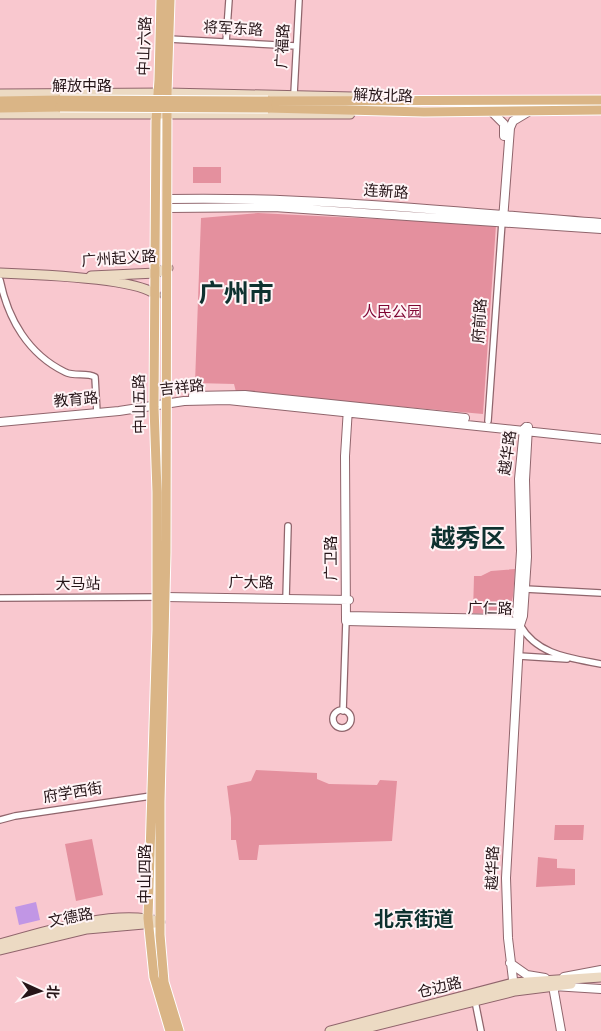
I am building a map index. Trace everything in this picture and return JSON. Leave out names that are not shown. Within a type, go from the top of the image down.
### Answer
[{"type":"main road","name":"中山六路","points":[[161,0],[164,102]]},
{"type":"main road","name":"中山六路","points":[[164,102],[170,0]]},
{"type":"main road","points":[[0,94],[164,102],[309,115],[394,112]]},
{"type":"main road","points":[[164,102],[294,94],[396,99]]},
{"type":"main road","name":"解放北路","points":[[268,104],[396,99],[601,99]]},
{"type":"main road","name":"解放中路","points":[[0,101],[60,104]]},
{"type":"main road","points":[[0,114],[156,114],[164,102]]},
{"type":"main road","name":"解放中路","points":[[0,108],[60,104],[164,102]]},
{"type":"main road","name":"解放北路","points":[[164,102],[268,104],[394,112],[601,111]]},
{"type":"main road","name":"中山五路","points":[[161,597],[154,407],[156,114],[164,102]]},
{"type":"main road","name":"中山五路","points":[[159,715],[168,268],[168,204],[164,102]]},
{"type":"main road","name":"广州起义路","points":[[71,277],[156,273],[168,268]]},
{"type":"main road","name":"广州起义路","points":[[0,273],[71,277],[138,286],[156,295]]},
{"type":"main road","name":"中山四路","points":[[159,715],[150,796],[149,922],[156,983],[170,1031]]},
{"type":"main road","name":"中山四路","points":[[159,715],[160,956],[164,982],[180,1031]]},
{"type":"main road","name":"文德路","points":[[0,944],[77,925],[124,918],[149,922]]},
{"type":"main road","points":[[149,922],[160,922]]},
{"type":"main road","name":"文德路","points":[[0,950],[87,929],[149,922]]},
{"type":"main road","name":"仓边路","points":[[330,1031],[499,988],[599,979]]},
{"type":"main road","name":"仓边路","points":[[354,1031],[475,1001],[514,987]]},
{"type":"street","points":[[226,42],[229,0]]},
{"type":"street","name":"广福路","points":[[294,94],[299,0]]},
{"type":"street","name":"将军东路","points":[[169,39],[296,46]]},
{"type":"street","name":"府前路","points":[[492,112],[505,127],[502,218]]},
{"type":"street","name":"府前路","points":[[488,421],[510,128],[513,121],[528,112]]},
{"type":"street","name":"连新路","points":[[168,204],[274,207],[601,223]]},
{"type":"street","name":"连新路","points":[[502,218],[601,229]]},
{"type":"street","points":[[0,280],[10,317],[30,345],[47,362],[67,374],[95,377],[97,413]]},
{"type":"street","name":"吉祥路","points":[[154,407],[166,401],[228,400],[488,421],[601,439]]},
{"type":"street","name":"教育路","points":[[0,422],[154,407]]},
{"type":"street","name":"吉祥路","points":[[349,410],[601,434]]},
{"type":"street","name":"广卫路","points":[[343,711],[347,618],[349,410]]},
{"type":"street","name":"越华路","points":[[514,987],[510,963],[506,864],[520,626],[523,616],[527,556],[525,480],[527,428]]},
{"type":"street","name":"越华路","points":[[520,626],[517,616],[521,551],[518,490],[527,428]]},
{"type":"street","points":[[286,599],[288,526]]},
{"type":"street","points":[[525,589],[601,593]]},
{"type":"street","name":"大马站","points":[[0,598],[161,597]]},
{"type":"street","name":"广大路","points":[[161,597],[347,600]]},
{"type":"street","name":"广仁路","points":[[347,618],[520,626]]},
{"type":"street","points":[[520,626],[530,639],[544,650],[601,664]]},
{"type":"street","points":[[518,656],[586,661]]},
{"type":"street","name":"府学西街","points":[[0,820],[15,816],[150,796]]},
{"type":"street","points":[[499,988],[505,979],[510,963],[527,975],[556,982],[561,1031]]},
{"type":"street","points":[[475,1001],[481,1031]]},
{"type":"green space","points":[[193,167],[221,167],[221,183],[193,183]]},
{"type":"green space","name":"人民公园","points":[[258,213],[496,225],[483,414],[236,392],[234,384],[195,383],[201,218]]},
{"type":"green space","points":[[515,569],[512,601],[509,607],[505,611],[498,613],[473,613],[474,576],[481,576],[491,571]]},
{"type":"green space","points":[[256,770],[317,773],[317,779],[329,784],[377,785],[380,780],[397,781],[392,841],[259,845],[257,860],[239,860],[236,840],[231,840],[231,818],[227,786],[251,781]]},
{"type":"green space","points":[[555,825],[584,825],[583,840],[554,840]]},
{"type":"green space","points":[[92,839],[103,895],[76,901],[65,844]]},
{"type":"green space","points":[[538,857],[557,859],[557,868],[575,869],[575,885],[536,887]]},
{"type":"shaded area","points":[[36,902],[40,920],[19,925],[15,907]]},
{"type":"district","name":"广州市","points":[[236,296]]},
{"type":"district","name":"越秀区","points":[[468,541]]},
{"type":"district","name":"北京街道","points":[[414,921]]}]
